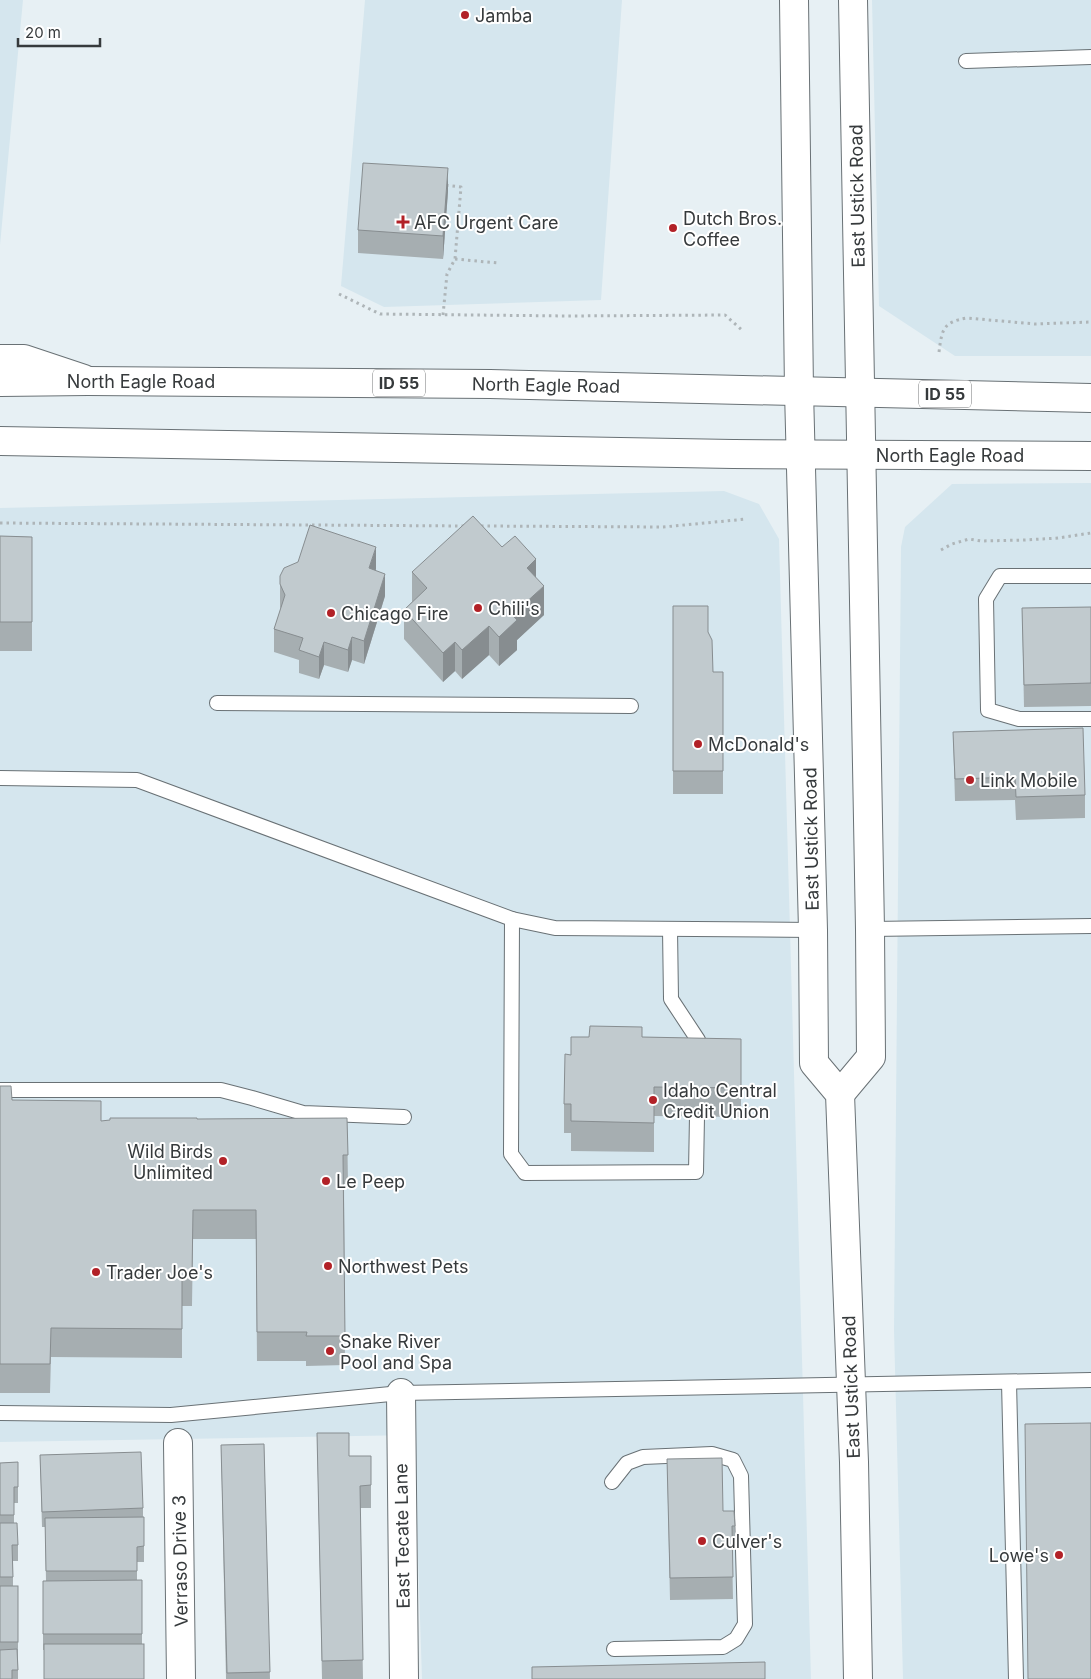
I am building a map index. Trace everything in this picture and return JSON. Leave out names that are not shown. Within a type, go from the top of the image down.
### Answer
[{"type":"main road","points":[[794,0],[799,391]]},
{"type":"main road","name":"East Ustick Road","points":[[853,0],[861,456]]},
{"type":"main road","points":[[0,359],[24,359],[88,381]]},
{"type":"main road","name":"North Eagle Road","points":[[0,382],[490,384],[1091,398]]},
{"type":"main road","name":"East Ustick Road","points":[[799,391],[813,930],[814,1063],[840,1094],[851,1384],[858,1679]]},
{"type":"main road","name":"North Eagle Road","points":[[0,440],[861,456],[1091,456]]},
{"type":"main road","points":[[840,1094],[870,1057],[870,929],[861,456]]},
{"type":"main road","name":"East Tecate Lane","points":[[401,1393],[404,1679]]},
{"type":"main road","name":"Verraso Drive 3","points":[[178,1443],[181,1679]]},
{"type":"lane","points":[[966,62],[1091,58]]},
{"type":"lane","points":[[1091,576],[1000,576],[986,599],[988,710],[1019,719],[1091,719]]},
{"type":"lane","points":[[217,703],[631,706]]},
{"type":"lane","points":[[0,778],[137,780],[512,919],[555,928],[813,930]]},
{"type":"lane","points":[[512,919],[511,1154],[525,1173],[696,1172],[697,1116]]},
{"type":"lane","points":[[870,929],[1091,926]]},
{"type":"lane","points":[[670,928],[671,999],[698,1040],[698,1067]]},
{"type":"lane","points":[[0,1090],[221,1090],[303,1113],[404,1117]]},
{"type":"lane","points":[[0,1413],[171,1415],[401,1393],[1091,1380]]},
{"type":"lane","points":[[1009,1382],[1016,1679]]},
{"type":"lane","points":[[612,1482],[627,1463],[643,1457],[712,1454],[733,1460],[741,1476],[745,1624],[736,1639],[723,1647],[614,1649]]},
{"type":"path","points":[[443,185],[461,187],[455,260],[447,274],[443,315]]},
{"type":"path","points":[[455,260],[498,263]]},
{"type":"path","points":[[339,294],[380,314],[725,315],[743,331]]},
{"type":"path","points":[[939,352],[942,332],[948,324],[956,320],[967,318],[1035,324],[1091,322]]},
{"type":"path","points":[[480,526],[663,528],[746,519]]},
{"type":"path","points":[[0,523],[470,526]]},
{"type":"path","points":[[941,550],[952,544],[969,539],[981,541],[1025,540],[1091,533]]},
{"type":"shaded area","points":[[0,0],[23,0],[0,245]]},
{"type":"shaded area","points":[[365,0],[622,0],[601,300],[384,307],[341,286]]},
{"type":"shaded area","points":[[872,0],[1091,0],[1091,356],[955,356],[879,306]]},
{"type":"shaded area","points":[[1091,483],[1091,1679],[903,1679],[894,1330],[901,547],[905,527],[952,484]]},
{"type":"shaded area","points":[[724,491],[759,504],[779,539],[811,1679],[422,1679],[414,1435],[0,1442],[0,508]]},
{"type":"building","name":"AFC Urgent Care","points":[[363,163],[448,168],[443,236],[358,230]]},
{"type":"building","name":"Chili's","points":[[473,516],[502,547],[515,536],[536,559],[527,568],[544,586],[512,615],[517,620],[499,637],[489,626],[462,650],[455,642],[443,653],[404,610],[427,588],[412,572]]},
{"type":"building","name":"Chicago Fire","points":[[310,525],[376,547],[369,568],[385,574],[364,641],[352,637],[348,650],[324,642],[319,657],[299,650],[303,638],[274,629],[285,595],[280,584],[280,576],[284,568],[298,562]]},
{"type":"building","points":[[0,536],[32,537],[32,622],[0,622]]},
{"type":"building","name":"McDonald's","points":[[673,606],[708,606],[708,632],[712,640],[713,672],[723,672],[723,771],[673,771]]},
{"type":"building","points":[[1091,607],[1091,683],[1024,685],[1022,608]]},
{"type":"building","points":[[1083,728],[1085,795],[1016,797],[1015,777],[955,779],[953,732]]},
{"type":"building","points":[[590,1026],[642,1027],[642,1037],[741,1039],[741,1088],[654,1087],[654,1123],[571,1121],[571,1104],[564,1104],[565,1054],[571,1055],[571,1037],[589,1037]]},
{"type":"building","points":[[0,1086],[11,1086],[12,1100],[101,1101],[101,1121],[110,1120],[110,1118],[347,1118],[348,1155],[343,1155],[345,1336],[306,1336],[307,1332],[257,1332],[256,1210],[193,1210],[192,1277],[182,1277],[182,1329],[51,1328],[50,1364],[0,1364]]},
{"type":"building","name":"Lowe's","points":[[1091,1423],[1091,1679],[1028,1679],[1025,1424]]},
{"type":"building","points":[[317,1433],[349,1433],[349,1456],[371,1456],[371,1485],[360,1486],[363,1660],[322,1661]]},
{"type":"building","points":[[264,1444],[270,1672],[227,1673],[221,1445]]},
{"type":"building","points":[[141,1452],[143,1508],[42,1512],[40,1455]]},
{"type":"building","name":"Culver's","points":[[722,1458],[723,1511],[734,1511],[735,1526],[732,1526],[733,1577],[670,1578],[667,1459]]},
{"type":"building","points":[[18,1462],[18,1487],[14,1487],[14,1515],[0,1515],[0,1463]]},
{"type":"building","points":[[144,1517],[144,1546],[137,1547],[137,1571],[46,1571],[45,1518]]},
{"type":"building","points":[[0,1523],[17,1523],[18,1545],[12,1545],[13,1577],[0,1577]]},
{"type":"building","points":[[142,1580],[142,1634],[43,1634],[43,1581]]},
{"type":"building","points":[[0,1586],[18,1586],[18,1642],[0,1642]]},
{"type":"building","points":[[44,1644],[144,1644],[144,1679],[44,1679]]},
{"type":"building","points":[[17,1649],[18,1670],[12,1670],[12,1679],[0,1679],[0,1650]]},
{"type":"building","points":[[765,1662],[765,1679],[532,1679],[532,1667]]},
{"type":"place","name":"Jamba","points":[[465,15]]},
{"type":"place","name":"AFC Urgent Care","points":[[403,222]]},
{"type":"place","name":"Dutch Bros. Coffee","points":[[673,228]]},
{"type":"place","name":"Chili's","points":[[478,608]]},
{"type":"place","name":"Chicago Fire","points":[[331,613]]},
{"type":"place","name":"McDonald's","points":[[698,744]]},
{"type":"place","name":"Link Mobile","points":[[970,780]]},
{"type":"place","name":"Idaho Central Credit Union","points":[[653,1100]]},
{"type":"place","name":"Wild Birds Unlimited","points":[[223,1161]]},
{"type":"place","name":"Le Peep","points":[[326,1181]]},
{"type":"place","name":"Northwest Pets","points":[[328,1266]]},
{"type":"place","name":"Trader Joe's","points":[[96,1272]]},
{"type":"place","name":"Snake River Pool and Spa","points":[[330,1351]]},
{"type":"place","name":"Culver's","points":[[702,1541]]},
{"type":"place","name":"Lowe's","points":[[1059,1555]]}]
